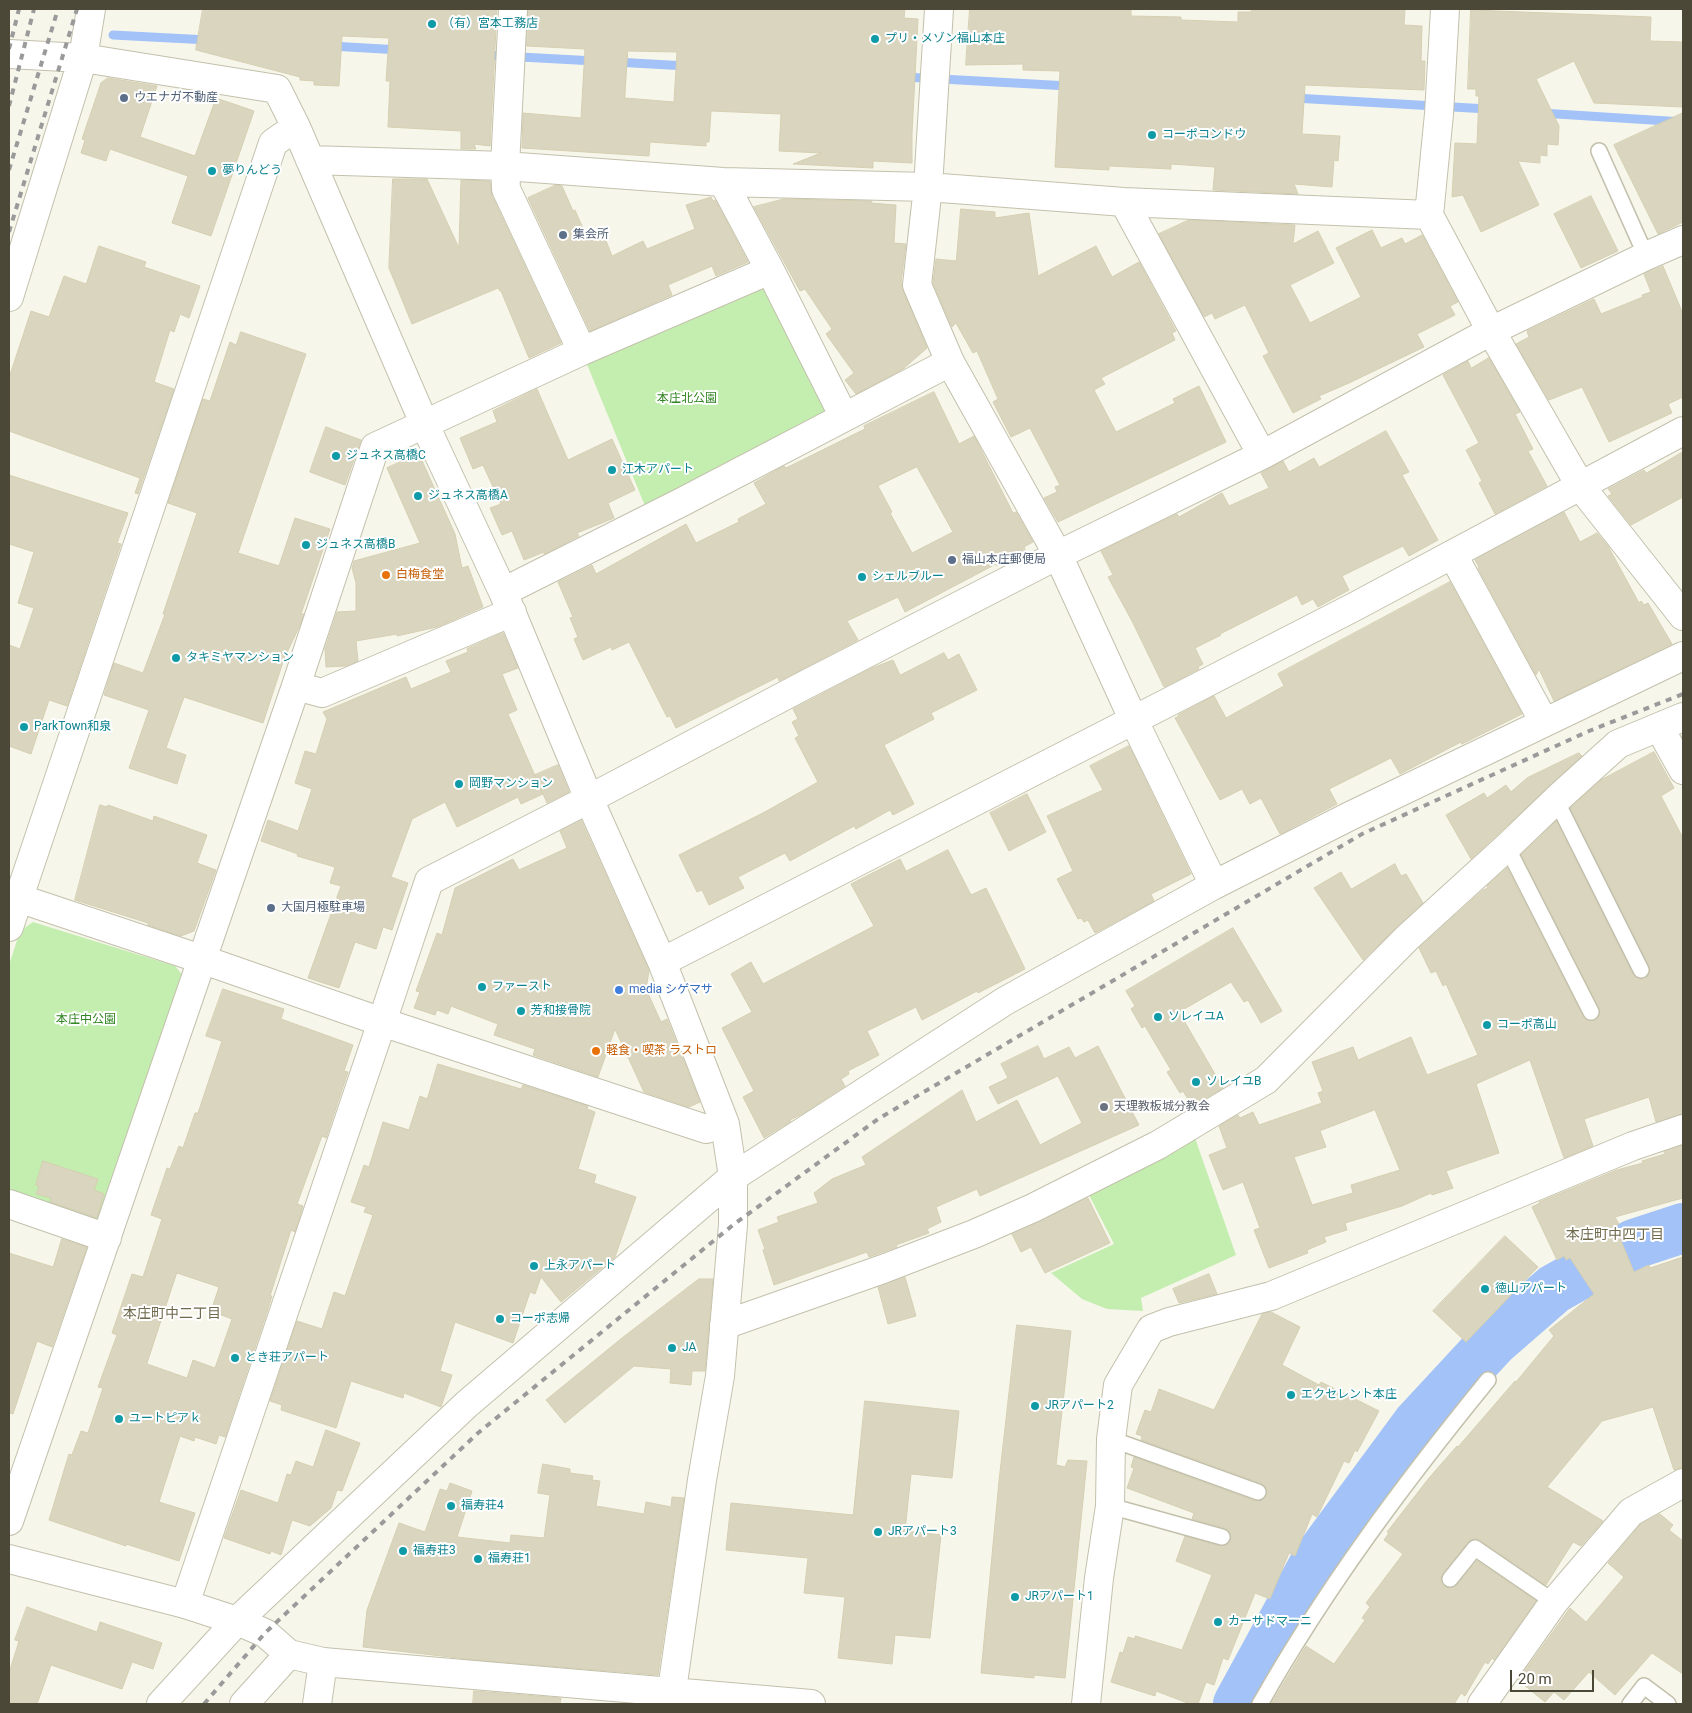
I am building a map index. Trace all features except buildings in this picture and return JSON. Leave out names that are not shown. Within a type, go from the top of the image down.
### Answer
[{"type":"street","points":[[9,297],[83,58],[91,9]]},
{"type":"street","points":[[513,9],[505,166],[506,189],[582,351]]},
{"type":"street","points":[[939,9],[928,187],[917,284],[950,362],[1058,555],[1134,721],[1214,885]]},
{"type":"street","points":[[1446,9],[1440,106],[1429,215],[1491,331],[1580,486],[1683,616]]},
{"type":"street","points":[[9,54],[83,58],[277,89],[296,127],[424,423],[508,602],[588,799],[662,962],[725,1124],[733,1177],[733,1225],[720,1376],[702,1480],[671,1699]]},
{"type":"street","points":[[9,927],[14,897],[273,143],[296,127]]},
{"type":"street","points":[[310,160],[505,166],[723,182],[928,187],[1124,202],[1429,215]]},
{"type":"street","points":[[723,182],[770,270],[844,417]]},
{"type":"street","points":[[1124,202],[1262,455]]},
{"type":"street","points":[[185,1604],[429,881],[1058,555],[1262,455],[1491,331],[1683,240]]},
{"type":"street","points":[[9,1521],[296,686],[375,447],[582,351],[770,270]]},
{"type":"street","points":[[296,686],[322,693],[508,602],[682,502],[950,362]]},
{"type":"street","points":[[662,962],[1134,721],[1453,555],[1683,431]]},
{"type":"street","points":[[1453,555],[1544,722]]},
{"type":"street","points":[[161,1704],[237,1621],[466,1404],[733,1177],[1005,1001],[1214,885],[1359,812],[1683,656]]},
{"type":"street","points":[[724,1325],[882,1269],[983,1230],[1033,1208],[1158,1145],[1266,1080],[1407,938],[1618,744],[1671,722],[1683,770]]},
{"type":"street","points":[[14,897],[382,1022],[706,1129],[725,1124]]},
{"type":"street","points":[[1086,1704],[1099,1578],[1110,1506],[1111,1439],[1118,1385],[1151,1328],[1271,1296],[1633,1146],[1683,1129]]},
{"type":"street","points":[[9,1204],[107,1238]]},
{"type":"street","points":[[1482,1704],[1554,1602],[1631,1512],[1683,1483]]},
{"type":"street","points":[[9,1559],[185,1604],[237,1621],[265,1633],[289,1654],[323,1662],[671,1699],[811,1704]]},
{"type":"street","points":[[244,1704],[289,1654]]},
{"type":"street","points":[[317,1704],[323,1662]]},
{"type":"lane","points":[[1599,151],[1646,256]]},
{"type":"lane","points":[[1556,800],[1640,970]]},
{"type":"lane","points":[[1507,847],[1591,1012]]},
{"type":"lane","points":[[1260,1704],[1282,1664],[1364,1540],[1439,1440],[1488,1380]]},
{"type":"lane","points":[[1111,1439],[1258,1492]]},
{"type":"lane","points":[[1110,1506],[1222,1537]]},
{"type":"lane","points":[[1450,1579],[1475,1548],[1554,1602]]},
{"type":"lane","points":[[1630,1704],[1644,1686],[1668,1704]]},
{"type":"green space","name":"本庄北公園","points":[[766,279],[828,402],[823,416],[645,506],[586,362]]},
{"type":"green space","name":"本庄中公園","points":[[33,922],[175,966],[184,977],[98,1223],[9,1193],[9,965],[20,931]]},
{"type":"green space","points":[[1195,1138],[1236,1255],[1141,1298],[1143,1311],[1107,1309],[1082,1299],[1051,1273],[1114,1244],[1085,1187]]},
{"type":"waterway","points":[[113,35],[208,40]]},
{"type":"waterway","points":[[331,46],[400,50]]},
{"type":"waterway","points":[[483,55],[595,61]]},
{"type":"waterway","points":[[615,62],[687,66]]},
{"type":"waterway","points":[[905,77],[1069,86]]},
{"type":"waterway","points":[[1294,98],[1488,109]]},
{"type":"waterway","points":[[1541,113],[1683,122]]},
{"type":"waterway","points":[[1238,1704],[1316,1561],[1417,1424],[1493,1342],[1554,1289],[1634,1244],[1683,1228]]},
{"type":"railway","points":[[9,49],[19,9]]},
{"type":"railway","points":[[9,106],[34,9]]},
{"type":"railway","points":[[9,170],[58,9]]},
{"type":"railway","points":[[9,232],[77,9]]},
{"type":"railway","points":[[204,1704],[265,1633],[478,1433],[733,1225],[878,1119],[1362,834],[1589,731],[1683,694]]},
{"type":"place","name":"（有）宮本工務店","points":[[432,24]]},
{"type":"place","name":"プリ・メゾン福山本庄","points":[[875,39]]},
{"type":"place","name":"ウエナガ不動産","points":[[124,98]]},
{"type":"place","name":"コーポコンドウ","points":[[1152,135]]},
{"type":"place","name":"夢りんどう","points":[[212,171]]},
{"type":"place","name":"集会所","points":[[563,235]]},
{"type":"place","name":"ジュネス高橋C","points":[[336,456]]},
{"type":"place","name":"江木アパート","points":[[612,470]]},
{"type":"place","name":"ジュネス高橋A","points":[[418,496]]},
{"type":"place","name":"ジュネス高橋B","points":[[306,545]]},
{"type":"place","name":"福山本庄郵便局","points":[[952,560]]},
{"type":"place","name":"白梅食堂","points":[[386,575]]},
{"type":"place","name":"シェルブルー","points":[[862,577]]},
{"type":"place","name":"タキミヤマンション","points":[[176,658]]},
{"type":"place","name":"ParkTown和泉","points":[[24,727]]},
{"type":"place","name":"岡野マンション","points":[[459,784]]},
{"type":"place","name":"大国月極駐車場","points":[[271,908]]},
{"type":"place","name":"ファースト","points":[[482,987]]},
{"type":"place","name":"media シゲマサ","points":[[619,990]]},
{"type":"place","name":"芳和接骨院","points":[[521,1011]]},
{"type":"place","name":"ソレイユA","points":[[1158,1017]]},
{"type":"place","name":"コーポ高山","points":[[1487,1025]]},
{"type":"place","name":"軽食・喫茶 ラストロ","points":[[596,1051]]},
{"type":"place","name":"ソレイユB","points":[[1196,1082]]},
{"type":"place","name":"天理教板城分教会","points":[[1104,1107]]},
{"type":"place","name":"上永アパート","points":[[534,1266]]},
{"type":"place","name":"徳山アパート","points":[[1485,1289]]},
{"type":"place","name":"コーポ志帰","points":[[500,1319]]},
{"type":"place","name":"JA","points":[[672,1348]]},
{"type":"place","name":"とき荘アパート","points":[[235,1358]]},
{"type":"place","name":"エクセレント本庄","points":[[1291,1395]]},
{"type":"place","name":"JRアパート2","points":[[1035,1406]]},
{"type":"place","name":"ユートピアｋ","points":[[119,1419]]},
{"type":"place","name":"福寿荘4","points":[[451,1506]]},
{"type":"place","name":"JRアパート3","points":[[878,1532]]},
{"type":"place","name":"福寿荘3","points":[[403,1551]]},
{"type":"place","name":"福寿荘1","points":[[478,1559]]},
{"type":"place","name":"JRアパート1","points":[[1015,1597]]},
{"type":"place","name":"カーサドマーニ","points":[[1218,1622]]},
{"type":"district","name":"本庄町中四丁目","points":[[1615,1235]]},
{"type":"district","name":"本庄町中二丁目","points":[[172,1314]]}]
